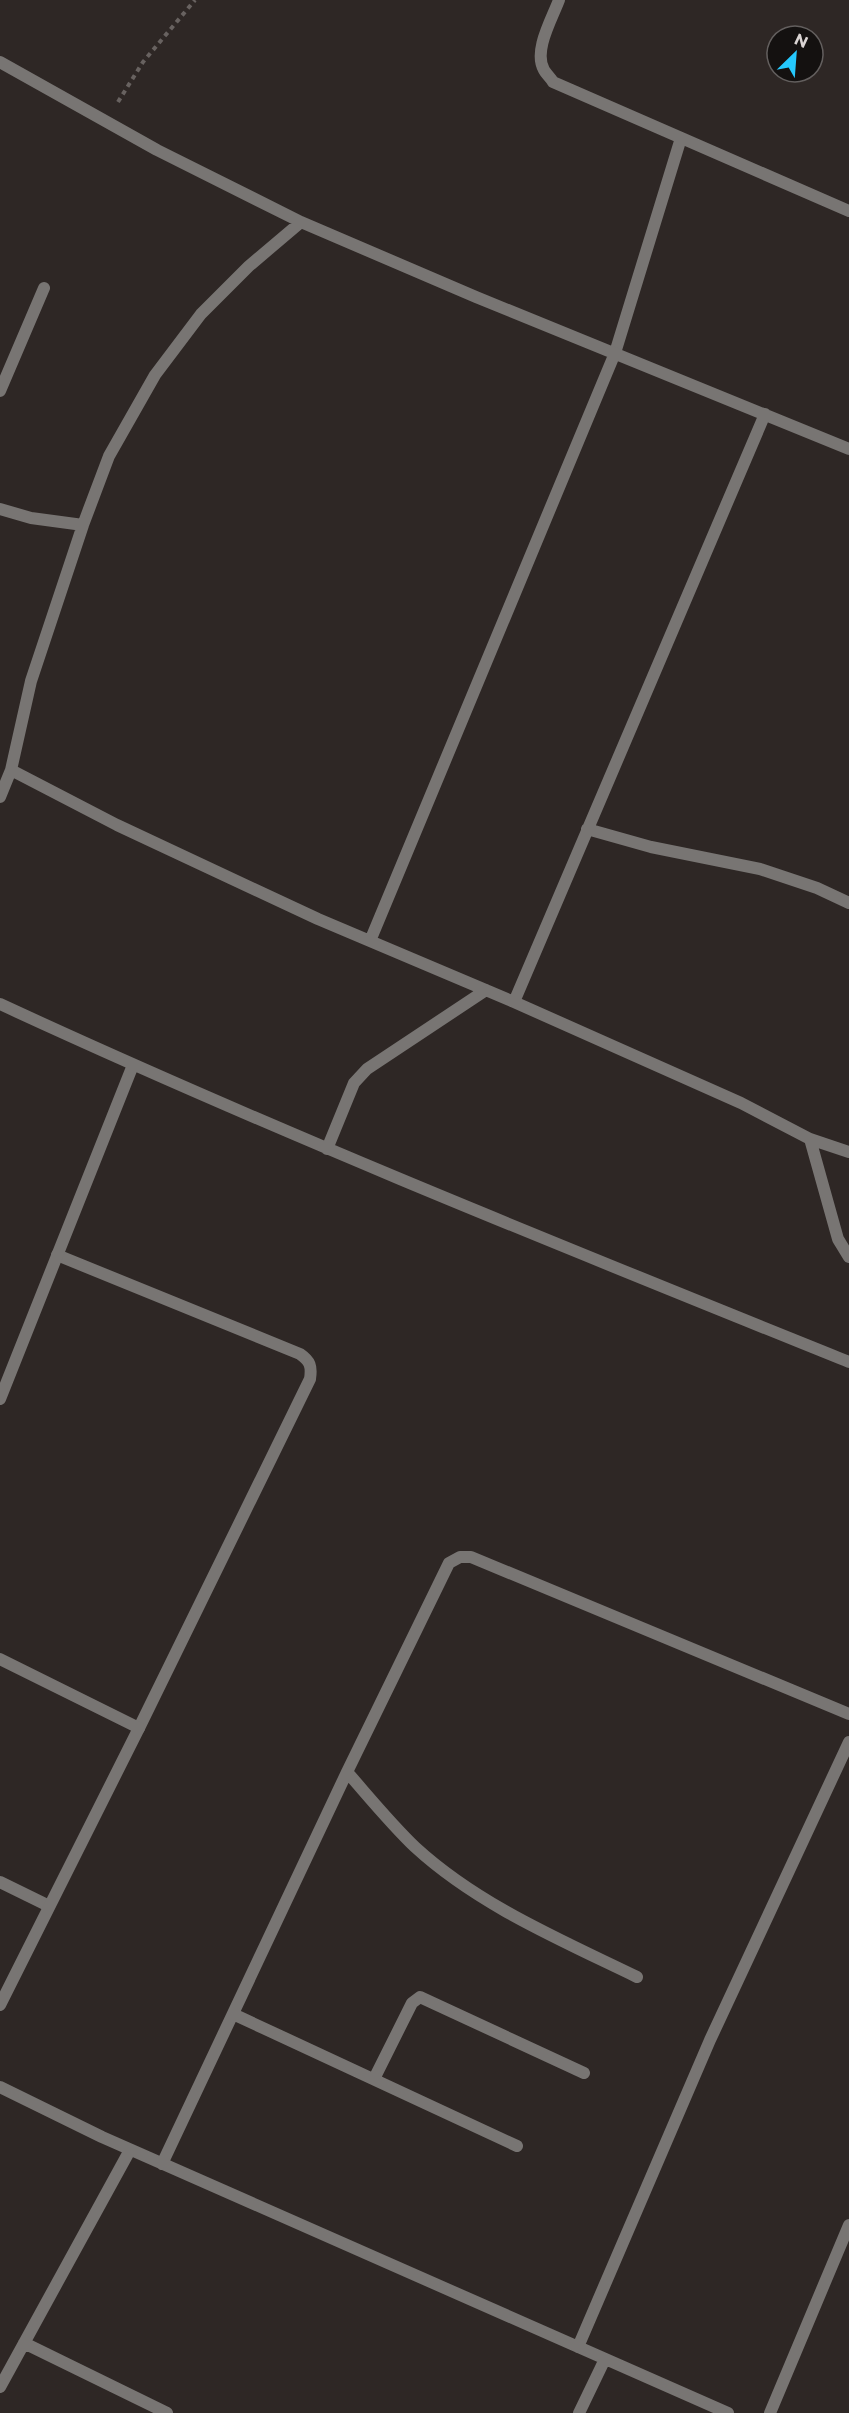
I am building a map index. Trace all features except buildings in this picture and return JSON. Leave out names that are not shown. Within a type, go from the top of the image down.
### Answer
[{"type":"street","points":[[559,0],[544,40],[541,57],[543,70],[554,82],[849,211]]},
{"type":"street","points":[[0,63],[157,150],[301,222],[849,449]]},
{"type":"street","points":[[370,941],[615,353],[681,138]]},
{"type":"street","points":[[0,797],[11,770],[31,681],[83,525],[109,456],[155,375],[201,314],[249,266],[301,222]]},
{"type":"street","points":[[0,392],[44,288]]},
{"type":"street","points":[[514,1002],[765,414]]},
{"type":"street","points":[[0,509],[31,518],[83,525]]},
{"type":"street","points":[[11,770],[117,825],[370,941],[514,1002],[741,1104],[810,1139],[849,1152]]},
{"type":"street","points":[[587,829],[651,847],[759,869],[817,888],[849,903]]},
{"type":"street","points":[[327,1149],[354,1083],[367,1069],[486,990]]},
{"type":"street","points":[[0,1004],[133,1065],[327,1149],[849,1362]]},
{"type":"street","points":[[0,1399],[133,1065]]},
{"type":"street","points":[[810,1139],[838,1239],[849,1257]]},
{"type":"street","points":[[0,2006],[310,1379],[312,1368],[308,1360],[300,1354],[57,1255]]},
{"type":"street","points":[[162,2164],[347,1772],[449,1563],[460,1557],[471,1557],[849,1714]]},
{"type":"street","points":[[0,1659],[139,1728]]},
{"type":"street","points":[[578,2348],[710,2040],[849,1742]]},
{"type":"street","points":[[347,1772],[414,1846],[441,1868],[526,1922],[637,1977]]},
{"type":"street","points":[[0,1882],[49,1905]]},
{"type":"street","points":[[374,2079],[412,2003],[420,1997],[584,2073]]},
{"type":"street","points":[[233,2014],[517,2146]]},
{"type":"street","points":[[0,2086],[130,2150],[728,2413]]},
{"type":"street","points":[[0,2387],[130,2150]]},
{"type":"street","points":[[770,2413],[849,2225]]},
{"type":"street","points":[[24,2343],[166,2413]]},
{"type":"street","points":[[579,2413],[605,2359]]},
{"type":"path","points":[[106,122],[143,62],[195,0]]}]
